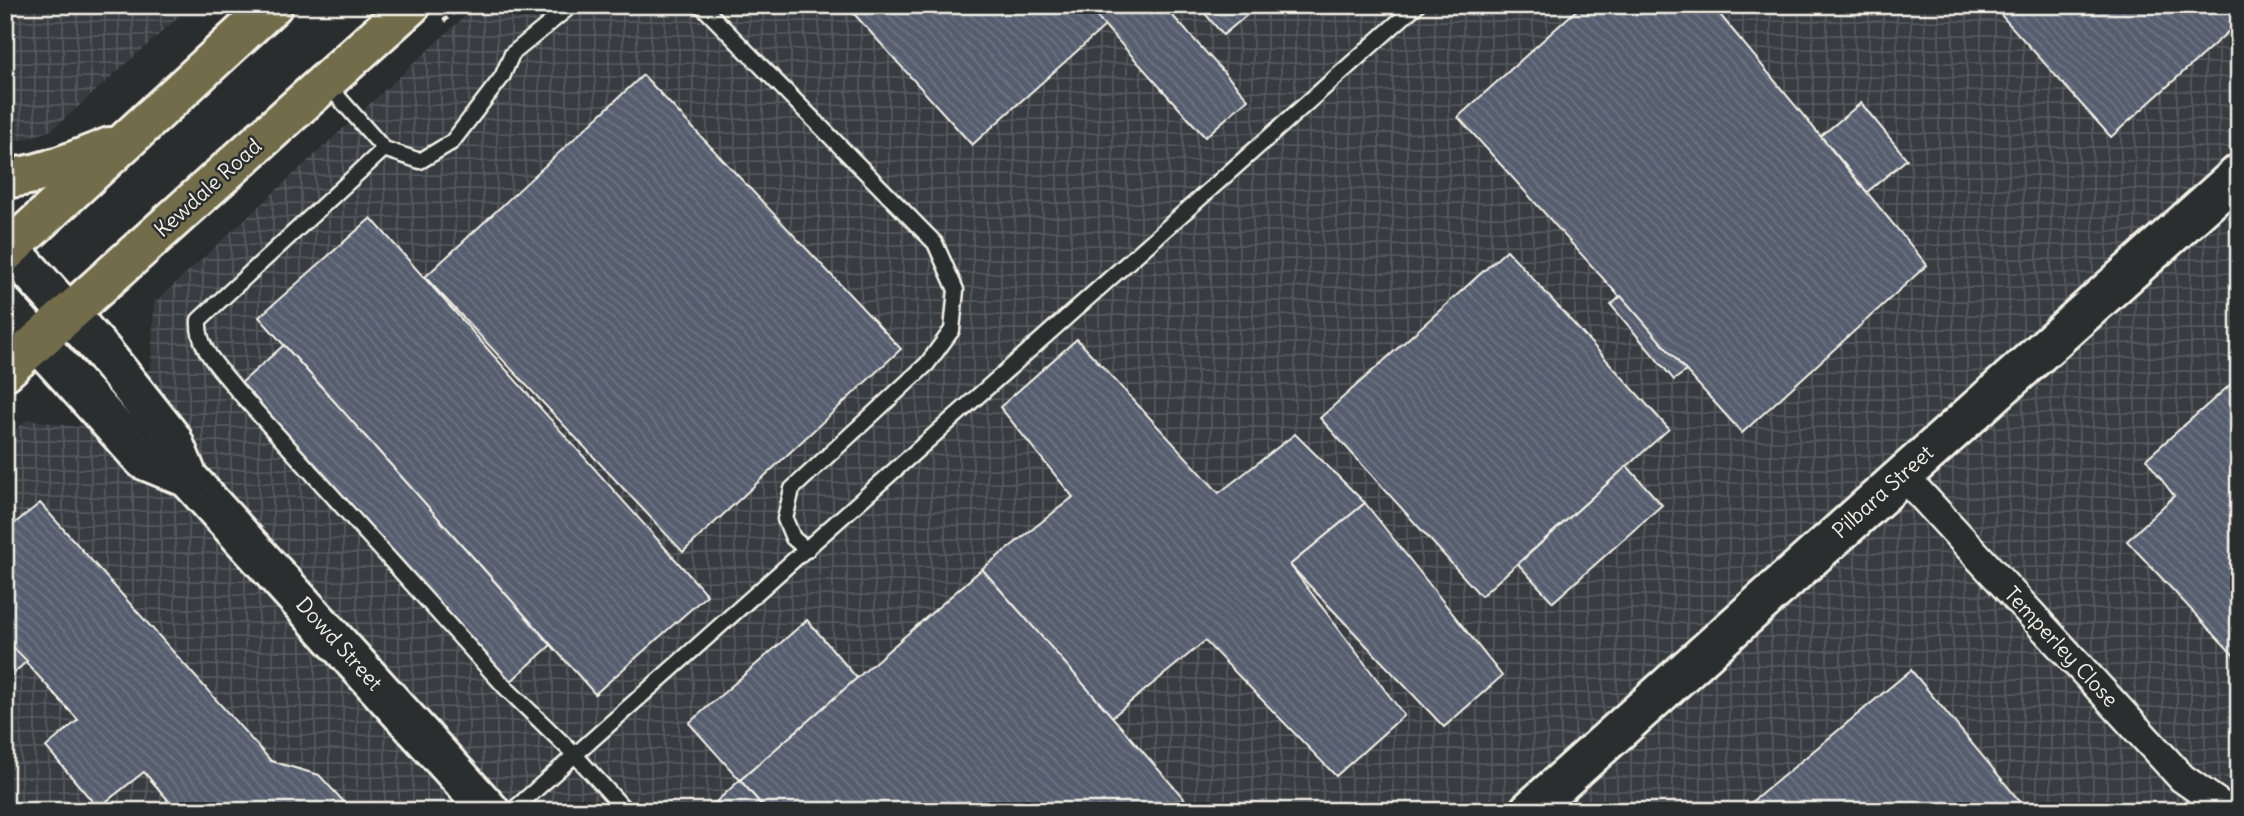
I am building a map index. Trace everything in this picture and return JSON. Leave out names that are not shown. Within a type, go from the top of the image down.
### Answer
[{"type":"main road","points":[[7,248],[273,5]]},
{"type":"main road","name":"Kewdale Road","points":[[5,371],[411,5]]},
{"type":"main road","points":[[5,178],[48,168],[125,142]]},
{"type":"main road","name":"Pilbara Street","points":[[1529,811],[2239,174]]},
{"type":"main road","name":"Dowd Street","points":[[7,248],[102,351],[172,439],[188,478],[490,811]]},
{"type":"main road","name":"Dowd Street","points":[[5,306],[144,460],[188,478]]},
{"type":"street","name":"Temperley Close","points":[[1902,474],[2182,778],[2229,811]]},
{"type":"lane","points":[[326,82],[384,149],[420,161],[452,142],[502,78],[512,54],[572,5]]},
{"type":"lane","points":[[701,5],[934,243],[956,289],[952,330],[927,364],[792,489],[785,519],[793,538],[807,550]]},
{"type":"lane","points":[[512,811],[1417,5]]},
{"type":"lane","points":[[384,149],[199,320],[198,333],[202,347],[236,389],[505,687],[576,755],[626,811]]},
{"type":"shaded area","points":[[5,5],[192,5],[52,130],[26,139],[5,142]]},
{"type":"shaded area","points":[[477,5],[2239,5],[2239,811],[5,811],[5,439],[28,419],[77,427],[151,368],[154,303]]},
{"type":"building","points":[[846,5],[1086,5],[1105,26],[972,145]]},
{"type":"building","points":[[1086,5],[1163,5],[1248,99],[1205,137]]},
{"type":"building","points":[[1198,5],[1259,5],[1223,35]]},
{"type":"building","points":[[1582,5],[1712,5],[1927,265],[1742,433],[1458,117]]},
{"type":"building","points":[[1992,5],[2239,5],[2239,22],[2111,137]]},
{"type":"building","points":[[643,75],[901,349],[683,552],[425,277]]},
{"type":"building","points":[[1861,103],[1907,159],[1867,192],[1821,136]]},
{"type":"building","points":[[371,218],[707,595],[595,694],[259,317]]},
{"type":"building","points":[[1507,250],[1669,429],[1481,596],[1320,418]]},
{"type":"building","points":[[1621,296],[1686,371],[1674,380],[1611,305]]},
{"type":"building","points":[[1077,339],[1219,493],[1295,434],[1365,503],[1290,565],[1404,715],[1336,776],[1205,641],[1112,717],[982,569],[1073,497],[1000,407]]},
{"type":"building","points":[[284,345],[551,645],[509,683],[241,383]]},
{"type":"building","points":[[2239,377],[2239,661],[2127,541],[2174,496],[2146,459]]},
{"type":"building","points":[[1627,466],[1662,505],[1553,602],[1518,564]]},
{"type":"building","points":[[40,503],[271,761],[319,775],[344,802],[334,811],[157,811],[168,800],[144,772],[98,808],[46,747],[78,720],[5,639],[5,531]]},
{"type":"building","points":[[1365,503],[1502,676],[1444,727],[1290,565]]},
{"type":"building","points":[[982,569],[1195,811],[767,811],[740,780]]},
{"type":"building","points":[[807,620],[857,678],[740,780],[689,723]]},
{"type":"building","points":[[5,639],[27,661],[5,681]]},
{"type":"building","points":[[1911,670],[2028,811],[1741,811]]},
{"type":"building","points":[[740,780],[767,811],[706,811]]}]
